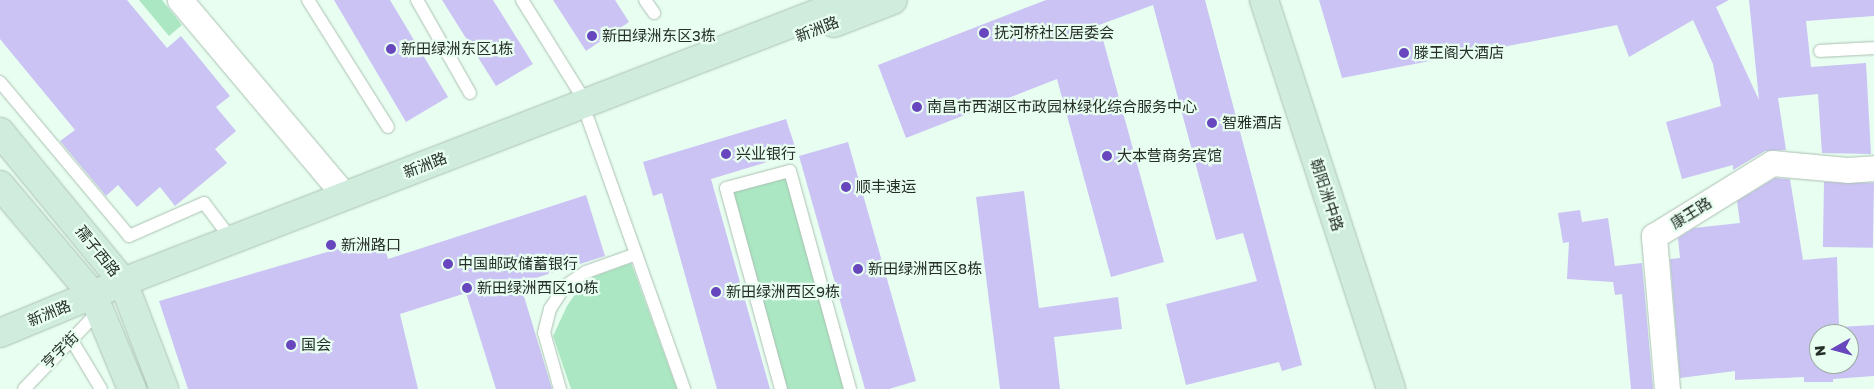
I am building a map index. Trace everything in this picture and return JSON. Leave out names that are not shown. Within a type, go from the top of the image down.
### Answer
[{"type":"main road","name":"新洲路","points":[[126,290],[587,111],[852,0]]},
{"type":"main road","name":"新洲路","points":[[0,333],[96,303],[232,240],[345,196],[893,0]]},
{"type":"main road","name":"朝阳洲中路","points":[[1264,0],[1391,389]]},
{"type":"main road","name":"孺子西路","points":[[0,132],[126,290],[164,389]]},
{"type":"main road","points":[[0,185],[96,303],[132,389]]},
{"type":"street","points":[[180,0],[345,196]]},
{"type":"street","name":"康王路","points":[[1667,389],[1654,236],[1772,163],[1847,170],[1874,168]]},
{"type":"lane","points":[[308,0],[388,127]]},
{"type":"lane","points":[[417,0],[470,93]]},
{"type":"lane","points":[[522,0],[587,111],[684,389]]},
{"type":"lane","points":[[645,0],[654,13]]},
{"type":"lane","points":[[1820,51],[1874,48]]},
{"type":"lane","points":[[0,82],[129,236],[204,203],[232,240]]},
{"type":"lane","points":[[0,103],[11,95]]},
{"type":"lane","points":[[781,389],[726,188],[790,170],[850,389]]},
{"type":"lane","points":[[560,389],[544,332],[550,309],[564,286],[586,272],[636,254]]},
{"type":"lane","name":"亨字街","points":[[24,389],[71,340],[96,303]]},
{"type":"lane","points":[[71,340],[101,389]]},
{"type":"green space","points":[[139,0],[162,0],[182,25],[169,36]]},
{"type":"green space","points":[[788,172],[850,388],[785,389],[727,189]]},
{"type":"green space","points":[[631,263],[677,389],[571,389],[553,336],[567,306],[585,280]]},
{"type":"building","points":[[0,0],[127,0],[167,48],[181,36],[230,96],[216,107],[236,131],[215,149],[227,163],[175,206],[160,187],[137,207],[118,185],[106,196],[60,141],[75,130],[0,39]]},
{"type":"building","name":"新田绿洲东区1栋","points":[[334,0],[390,0],[448,97],[406,122]]},
{"type":"building","points":[[442,0],[493,0],[533,64],[496,86]]},
{"type":"building","name":"新田绿洲东区3栋","points":[[553,0],[615,0],[629,22],[586,51]]},
{"type":"building","points":[[1046,0],[1205,0],[1302,365],[1282,371],[1279,362],[1186,385],[1166,304],[1257,281],[1243,233],[1216,240],[1153,5],[1099,25],[1164,262],[1111,277],[1057,79],[906,138],[878,65]]},
{"type":"building","points":[[1319,0],[1729,0],[1716,7],[1759,100],[1749,0],[1874,0],[1874,16],[1806,21],[1811,67],[1866,63],[1871,154],[1822,153],[1818,94],[1778,98],[1786,150],[1765,151],[1733,170],[1733,165],[1682,179],[1666,122],[1721,106],[1713,64],[1693,20],[1629,57],[1617,25],[1342,78]]},
{"type":"building","name":"新田绿洲西区9栋","points":[[786,119],[797,153],[711,179],[770,389],[717,389],[662,193],[653,196],[643,162]]},
{"type":"building","name":"新田绿洲西区8栋","points":[[848,142],[916,381],[889,389],[865,389],[799,156]]},
{"type":"building","points":[[1775,178],[1790,179],[1803,260],[1837,257],[1839,324],[1809,324],[1809,374],[1859,374],[1859,326],[1874,325],[1874,376],[1833,379],[1833,382],[1804,382],[1804,377],[1735,380],[1735,371],[1680,378],[1670,259],[1680,258],[1678,238],[1694,228],[1740,223],[1737,201]]},
{"type":"building","points":[[1824,182],[1874,183],[1873,248],[1823,247]]},
{"type":"building","points":[[1024,191],[1039,308],[1118,297],[1122,329],[1054,337],[1060,389],[1000,389],[976,197]]},
{"type":"building","name":"国会","points":[[586,195],[605,256],[520,283],[552,389],[496,389],[466,293],[400,314],[418,389],[188,389],[159,301],[382,236],[388,259]]},
{"type":"building","points":[[1580,210],[1582,222],[1608,218],[1615,266],[1642,263],[1653,389],[1631,389],[1622,294],[1615,295],[1613,282],[1567,279],[1569,242],[1563,243],[1558,213]]},
{"type":"place","name":"抚河桥社区居委会","points":[[984,33]]},
{"type":"place","name":"新田绿洲东区3栋","points":[[592,36]]},
{"type":"place","name":"新田绿洲东区1栋","points":[[391,49]]},
{"type":"place","name":"滕王阁大酒店","points":[[1404,53]]},
{"type":"place","name":"南昌市西湖区市政园林绿化综合服务中心","points":[[917,107]]},
{"type":"place","name":"智雅酒店","points":[[1212,123]]},
{"type":"place","name":"兴业银行","points":[[726,154]]},
{"type":"place","name":"大本营商务宾馆","points":[[1107,156]]},
{"type":"place","name":"顺丰速运","points":[[846,187]]},
{"type":"place","name":"新洲路口","points":[[331,245]]},
{"type":"place","name":"中国邮政储蓄银行","points":[[448,264]]},
{"type":"place","name":"新田绿洲西区8栋","points":[[858,269]]},
{"type":"place","name":"新田绿洲西区10栋","points":[[467,288]]},
{"type":"place","name":"新田绿洲西区9栋","points":[[716,292]]},
{"type":"place","name":"国会","points":[[291,345]]}]
